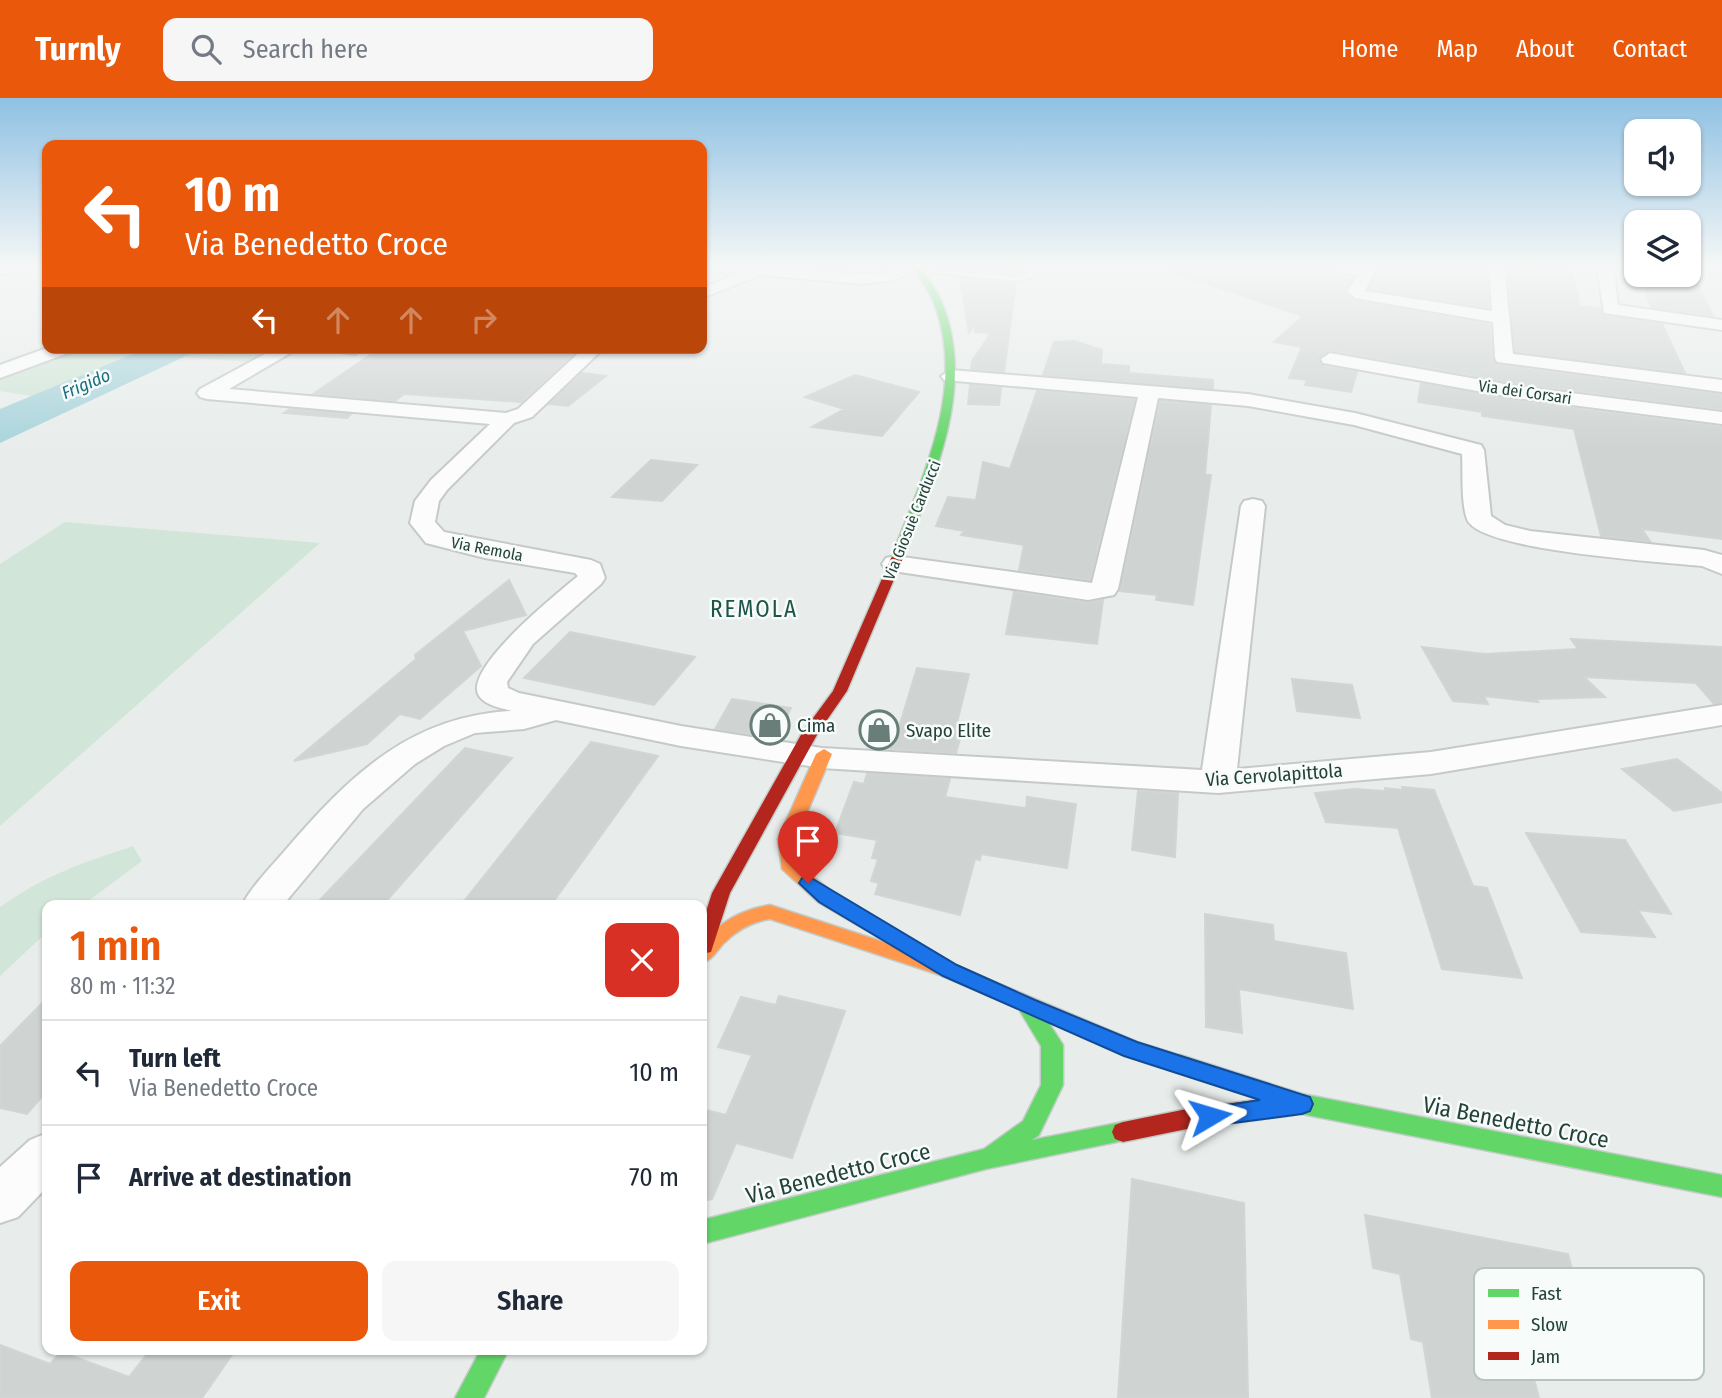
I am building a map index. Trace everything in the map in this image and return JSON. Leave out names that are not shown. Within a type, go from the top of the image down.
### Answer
[{"type":"main road","name":"Via Giosuè Carducci","points":[[791,869],[787,839],[840,691],[936,460],[949,404],[951,376],[948,327]]},
{"type":"main road","name":"Via Giosuè Carducci","points":[[707,939],[721,893],[822,745],[840,691]]},
{"type":"main road","name":"Via Benedetto Croce","points":[[791,869],[825,897],[950,971],[1132,1049],[1302,1104],[1722,1186]]},
{"type":"main road","name":"Via Benedetto Croce","points":[[731,922],[748,914],[770,912],[950,971]]},
{"type":"main road","name":"Via Giosuè Carducci","points":[[707,949],[731,922]]},
{"type":"main road","name":"Via Benedetto Croce","points":[[986,1158],[1031,1128],[1052,1085],[1052,1045],[1027,1006]]},
{"type":"main road","name":"Via Benedetto Croce","points":[[707,1231],[986,1158],[1187,1119],[1302,1104]]},
{"type":"main road","points":[[469,1398],[493,1355]]},
{"type":"street","name":"Via dei Corsari","points":[[1502,327],[1504,358],[1722,386]]},
{"type":"street","points":[[0,372],[49,354]]},
{"type":"street","points":[[279,354],[206,393],[508,419],[524,412],[588,354]]},
{"type":"street","name":"Via dei Corsari","points":[[1330,359],[1516,392],[1722,418]]},
{"type":"street","points":[[951,376],[1248,400],[1341,416],[1473,450],[1479,519],[1504,533],[1530,539],[1704,558],[1722,566]]},
{"type":"street","points":[[895,564],[1088,592],[1104,589],[1150,396],[1142,391]]},
{"type":"street","name":"Via Remola","points":[[508,419],[439,485],[427,501],[422,523],[435,538],[485,550],[582,566],[591,570],[592,578],[523,638],[492,682],[493,693],[510,701],[681,736],[822,745]]},
{"type":"street","points":[[1218,782],[1253,506]]},
{"type":"street","points":[[265,900],[346,806],[399,759],[431,740],[466,726],[538,717],[555,710]]},
{"type":"street","name":"Via Cervolapittola","points":[[822,745],[1218,782],[1431,763],[1722,715]]},
{"type":"street","points":[[0,1200],[42,1160]]},
{"type":"green space","points":[[65,354],[133,354],[32,396],[0,391],[0,379]]},
{"type":"green space","points":[[190,354],[268,354],[248,362],[184,357]]},
{"type":"green space","points":[[65,522],[320,543],[0,826],[0,564]]},
{"type":"green space","points":[[133,846],[142,861],[90,900],[42,900],[42,937],[0,976],[0,907],[48,878]]},
{"type":"water","name":"Frigido","points":[[133,354],[190,354],[0,443],[0,409]]},
{"type":"building","points":[[975,327],[1010,327],[1004,372],[971,369],[972,361],[991,333],[975,332]]},
{"type":"building","points":[[1291,327],[1490,327],[1492,358],[1497,365],[1722,395],[1722,409],[1516,383],[1330,350],[1319,360],[1323,366],[1357,372],[1351,392],[1305,385],[1307,380],[1289,378],[1302,347],[1274,342]]},
{"type":"building","points":[[1513,327],[1663,327],[1685,373],[1515,352]]},
{"type":"building","points":[[1074,341],[1102,350],[1101,364],[1129,366],[1129,373],[1213,380],[1213,389],[1043,375],[1054,342]]},
{"type":"building","points":[[372,354],[573,355],[521,402],[404,394],[395,401],[313,394]]},
{"type":"building","points":[[582,373],[606,376],[568,406],[549,404]]},
{"type":"building","points":[[855,375],[919,392],[882,436],[812,427],[844,409],[805,397]]},
{"type":"building","points":[[1421,383],[1516,401],[1722,427],[1722,539],[1642,529],[1650,541],[1601,536],[1574,429],[1482,416],[1482,412],[1418,402]]},
{"type":"building","points":[[970,385],[1001,388],[999,405],[968,404]]},
{"type":"building","points":[[1037,391],[1135,399],[1090,580],[1019,570],[1024,545],[961,535],[964,531],[936,526],[948,497],[976,500],[983,462],[1010,469]]},
{"type":"building","points":[[1160,401],[1211,405],[1205,475],[1211,475],[1193,605],[1156,600],[1157,595],[1120,591]]},
{"type":"building","points":[[290,409],[351,414],[347,418],[284,413]]},
{"type":"building","points":[[651,460],[697,465],[662,501],[612,497]]},
{"type":"building","points":[[509,580],[526,615],[463,631],[481,666],[420,719],[400,714],[367,744],[294,761],[416,659],[415,655]]},
{"type":"building","points":[[1014,592],[1088,603],[1103,600],[1097,644],[1006,634]]},
{"type":"building","points":[[570,632],[695,657],[654,705],[524,678]]},
{"type":"building","points":[[1571,639],[1722,647],[1722,703],[1714,704],[1696,683],[1584,677],[1605,697],[1536,699],[1538,702],[1484,696],[1488,704],[1453,701],[1422,647],[1485,654],[1578,649]]},
{"type":"building","points":[[917,668],[969,674],[955,731],[962,732],[956,753],[876,748],[885,722],[900,724]]},
{"type":"building","points":[[1292,679],[1352,685],[1360,718],[1297,711]]},
{"type":"building","points":[[732,699],[791,708],[776,738],[715,729]]},
{"type":"building","points":[[591,742],[658,756],[555,900],[465,900]]},
{"type":"building","points":[[465,748],[512,758],[387,900],[320,900]]},
{"type":"building","points":[[1677,759],[1722,793],[1722,802],[1674,811],[1622,769]]},
{"type":"building","points":[[867,773],[950,779],[945,797],[1026,808],[1027,797],[1076,804],[1067,868],[981,854],[980,860],[975,859],[960,915],[875,894],[879,883],[871,881],[878,859],[872,858],[877,840],[835,833],[854,782],[864,784]]},
{"type":"building","points":[[1402,787],[1434,790],[1473,886],[1487,888],[1522,978],[1442,969],[1398,828],[1326,822],[1315,793],[1354,789],[1403,790]]},
{"type":"building","points":[[1138,791],[1178,793],[1175,857],[1132,850]]},
{"type":"building","points":[[1526,833],[1625,840],[1671,914],[1638,910],[1655,937],[1581,932]]},
{"type":"building","points":[[1205,914],[1273,925],[1274,941],[1346,953],[1353,1009],[1239,989],[1242,1033],[1206,1027]]},
{"type":"building","points":[[779,996],[845,1011],[792,1158],[736,1143],[712,1199],[707,1200],[707,1110],[726,1115],[752,1055],[718,1047],[741,997],[776,1005]]},
{"type":"building","points":[[42,1003],[42,1097],[27,1114],[0,1108],[0,1046]]},
{"type":"building","points":[[1132,1179],[1244,1203],[1248,1398],[1118,1398]]},
{"type":"building","points":[[1365,1215],[1568,1254],[1572,1268],[1474,1268],[1474,1380],[1534,1380],[1539,1398],[1432,1398],[1423,1342],[1411,1339],[1400,1274],[1373,1268]]},
{"type":"building","points":[[0,1345],[50,1364],[58,1355],[69,1355],[129,1377],[146,1355],[232,1355],[202,1398],[0,1398]]},
{"type":"traffic: fast","points":[[897,558],[925,485],[947,410],[951,373],[946,327]]},
{"type":"traffic: fast","points":[[994,1153],[1031,1128],[1052,1085],[1052,1045],[1027,1006]]},
{"type":"traffic: fast","points":[[1180,1064],[1302,1104],[1722,1186]]},
{"type":"traffic: fast","points":[[707,1231],[986,1159],[1123,1132]]},
{"type":"traffic: fast","points":[[469,1398],[493,1355]]},
{"type":"traffic: slow","points":[[824,754],[787,839],[791,869],[825,897],[885,932]]},
{"type":"traffic: slow","points":[[707,950],[738,921],[770,912],[950,971],[1132,1049],[1180,1064]]},
{"type":"traffic: jam","points":[[707,937],[721,893],[810,733],[840,691],[897,558]]},
{"type":"traffic: jam","points":[[1123,1132],[1187,1119],[1293,1105]]},
{"type":"place","name":"Cima","points":[[770,725]]},
{"type":"place","name":"Svapo Elite","points":[[879,730]]},
{"type":"district","name":"REMOLA","points":[[754,609]]},
{"type":"route","points":[[808,883],[825,897],[950,971],[1027,1006],[1132,1049],[1302,1104],[1210,1116]]}]
